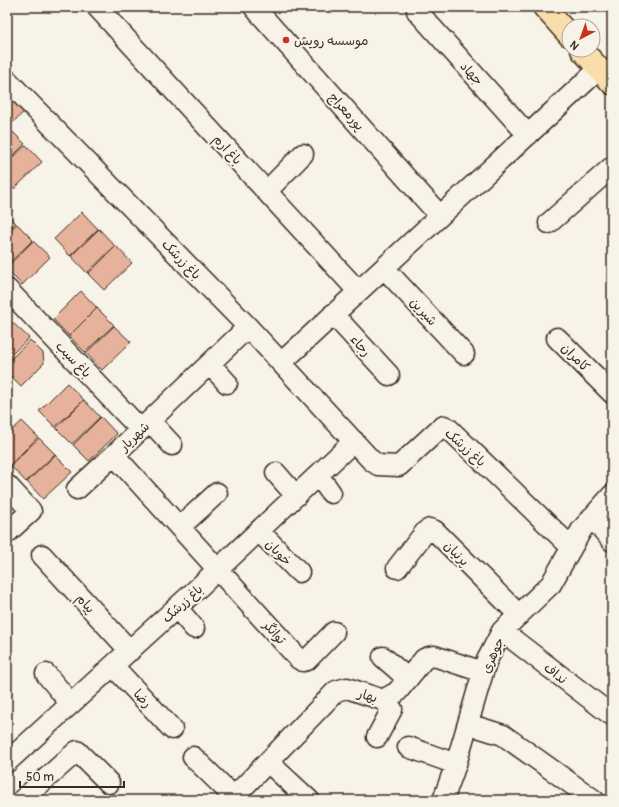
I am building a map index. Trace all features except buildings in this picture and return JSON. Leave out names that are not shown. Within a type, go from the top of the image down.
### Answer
[{"type":"main road","points":[[544,7],[561,26]]},
{"type":"main road","points":[[589,58],[606,76]]},
{"type":"street","name":"باغ ارم","points":[[97,7],[358,291]]},
{"type":"street","name":"پورمعراج","points":[[254,7],[440,216]]},
{"type":"street","name":"جهاد","points":[[417,11],[528,135]]},
{"type":"street","points":[[281,363],[528,135],[606,76]]},
{"type":"street","name":"باغ زرشک","points":[[7,80],[248,327],[378,465],[399,466],[444,426],[448,428],[572,548]]},
{"type":"street","points":[[267,192],[303,154]]},
{"type":"street","points":[[549,223],[612,167]]},
{"type":"street","name":"شیرین","points":[[384,268],[464,354]]},
{"type":"street","name":"باغ سیب","points":[[7,289],[146,425],[172,445]]},
{"type":"street","name":"رجاء","points":[[333,314],[389,375]]},
{"type":"street","name":"شهریار","points":[[218,570],[114,455],[248,327]]},
{"type":"street","name":"کامران","points":[[557,338],[612,393]]},
{"type":"street","points":[[210,364],[227,383]]},
{"type":"street","name":"باغ زرشک","points":[[7,762],[177,608],[354,441]]},
{"type":"street","points":[[77,489],[114,455]]},
{"type":"street","points":[[276,473],[296,496]]},
{"type":"street","points":[[318,475],[331,493]]},
{"type":"street","points":[[7,485],[31,511],[7,534]]},
{"type":"street","points":[[180,527],[217,493]]},
{"type":"street","name":"جوهری","points":[[443,800],[456,764],[486,662],[502,632],[551,584],[582,530],[612,495]]},
{"type":"street","points":[[592,517],[612,541]]},
{"type":"street","name":"پرنیان","points":[[397,568],[426,531],[430,529],[435,531],[519,615]]},
{"type":"street","name":"خوبان","points":[[259,531],[300,572]]},
{"type":"street","name":"پیام","points":[[42,555],[130,651]]},
{"type":"street","name":"توانگر","points":[[218,570],[299,660],[307,660],[334,632]]},
{"type":"street","points":[[177,608],[194,628]]},
{"type":"street","name":"نداف","points":[[502,632],[610,714]]},
{"type":"street","name":"بهار","points":[[233,798],[336,691],[347,688],[383,700],[397,692],[424,659],[434,656],[483,672]]},
{"type":"street","points":[[384,657],[408,679]]},
{"type":"street","name":"رضا","points":[[113,666],[172,729]]},
{"type":"street","points":[[46,674],[71,704]]},
{"type":"street","points":[[377,737],[392,709],[383,700]]},
{"type":"street","points":[[468,724],[503,735],[592,800]]},
{"type":"street","points":[[408,747],[456,764]]},
{"type":"street","points":[[22,800],[77,751],[109,783]]},
{"type":"street","points":[[192,757],[233,798]]},
{"type":"street","points":[[268,762],[309,800]]},
{"type":"place","name":"موسسه رویش","points":[[286,40]]}]
